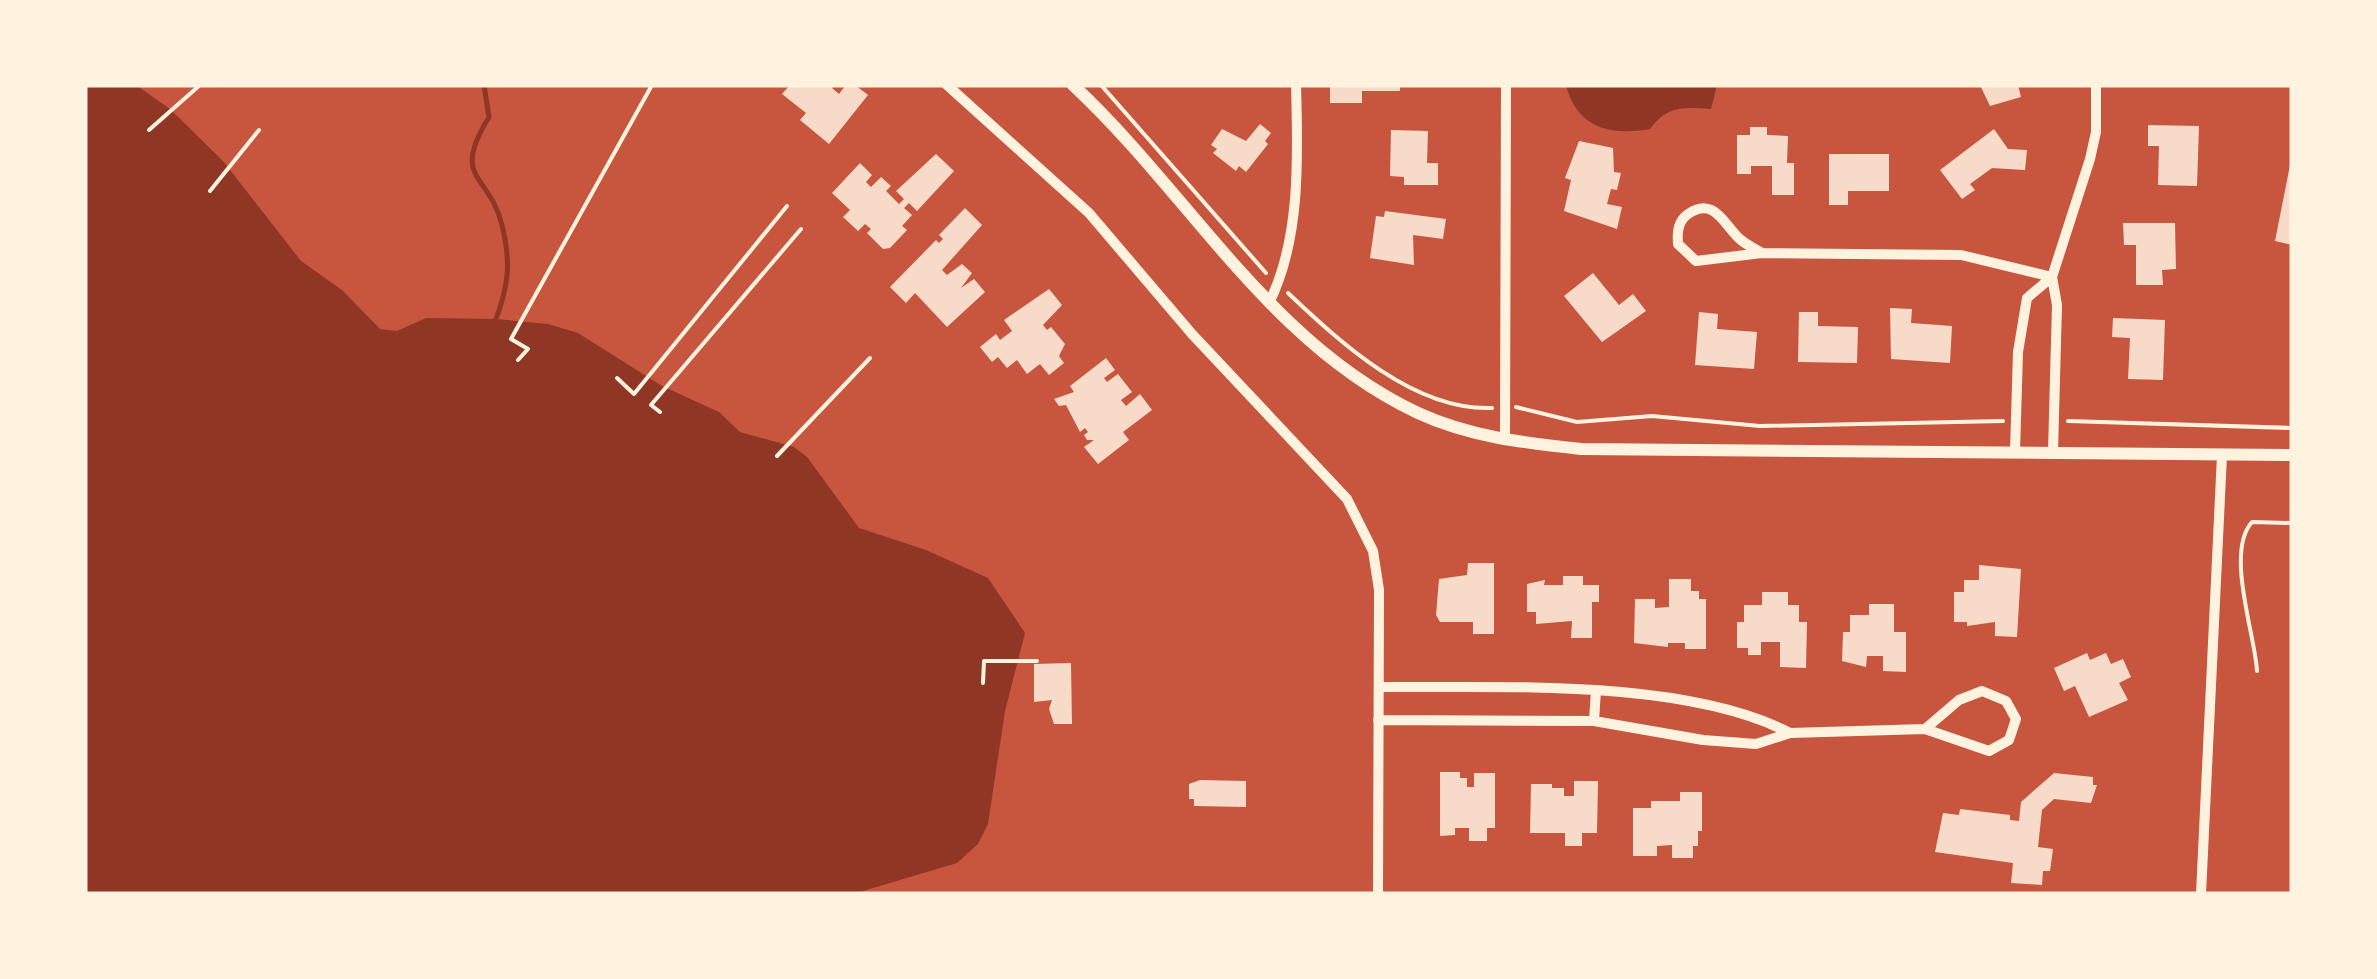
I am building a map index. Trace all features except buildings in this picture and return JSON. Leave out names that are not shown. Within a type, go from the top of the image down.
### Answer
[{"type":"street","points":[[947,85],[1067,190],[1192,334],[1348,499],[1366,533],[1377,570],[1378,894]]},
{"type":"street","points":[[1073,85],[1318,352],[1418,413],[1505,440],[1581,450],[2292,455]]},
{"type":"street","points":[[1269,303],[1281,278],[1291,235],[1296,85]]},
{"type":"street","points":[[1505,440],[1506,85]]},
{"type":"street","points":[[2054,452],[2057,305],[2052,277],[2090,160],[2096,132],[2096,85]]},
{"type":"street","points":[[1762,254],[1738,239],[1713,210],[1688,214],[1678,228],[1678,244],[1696,261],[1762,254],[1961,255],[2052,277]]},
{"type":"street","points":[[2014,452],[2018,352],[2027,298],[2052,277]]},
{"type":"street","points":[[2201,894],[2222,454]]},
{"type":"street","points":[[1379,687],[1596,690],[1756,715],[1790,733]]},
{"type":"street","points":[[1594,721],[1596,690]]},
{"type":"street","points":[[1378,720],[1594,721],[1729,744],[1756,744],[1790,733],[1926,729],[1989,750],[2009,740],[2016,719],[2006,701],[1982,690],[1959,700],[1926,729]]},
{"type":"path","points":[[149,130],[200,85]]},
{"type":"path","points":[[518,360],[528,349],[511,339],[652,85]]},
{"type":"path","points":[[1101,85],[1266,273]]},
{"type":"path","points":[[210,191],[258,130]]},
{"type":"path","points":[[618,378],[634,394],[787,206]]},
{"type":"path","points":[[660,412],[651,405],[800,230]]},
{"type":"path","points":[[1292,297],[1340,341],[1400,380],[1468,408],[1493,408]]},
{"type":"path","points":[[777,456],[870,358]]},
{"type":"path","points":[[1514,407],[1576,422],[1652,416],[1760,426],[2016,421]]},
{"type":"path","points":[[2054,421],[2292,428]]},
{"type":"path","points":[[2258,672],[2242,587],[2245,537],[2252,522],[2292,523]]},
{"type":"path","points":[[983,683],[984,661],[1037,661]]},
{"type":"shaded area","points":[[85,85],[136,85],[170,109],[223,161],[301,261],[342,290],[380,329],[397,331],[426,318],[496,319],[548,324],[578,333],[662,386],[719,412],[740,432],[794,447],[807,457],[859,528],[926,550],[988,578],[1025,633],[1005,711],[988,824],[978,844],[957,863],[853,894],[85,894]]},
{"type":"shaded area","points":[[1566,85],[1717,85],[1711,109],[1676,110],[1650,129],[1622,131],[1587,120],[1571,100]]},
{"type":"waterway","points":[[484,85],[489,117],[478,138],[473,165],[496,208],[505,238],[507,273],[496,319]]}]
